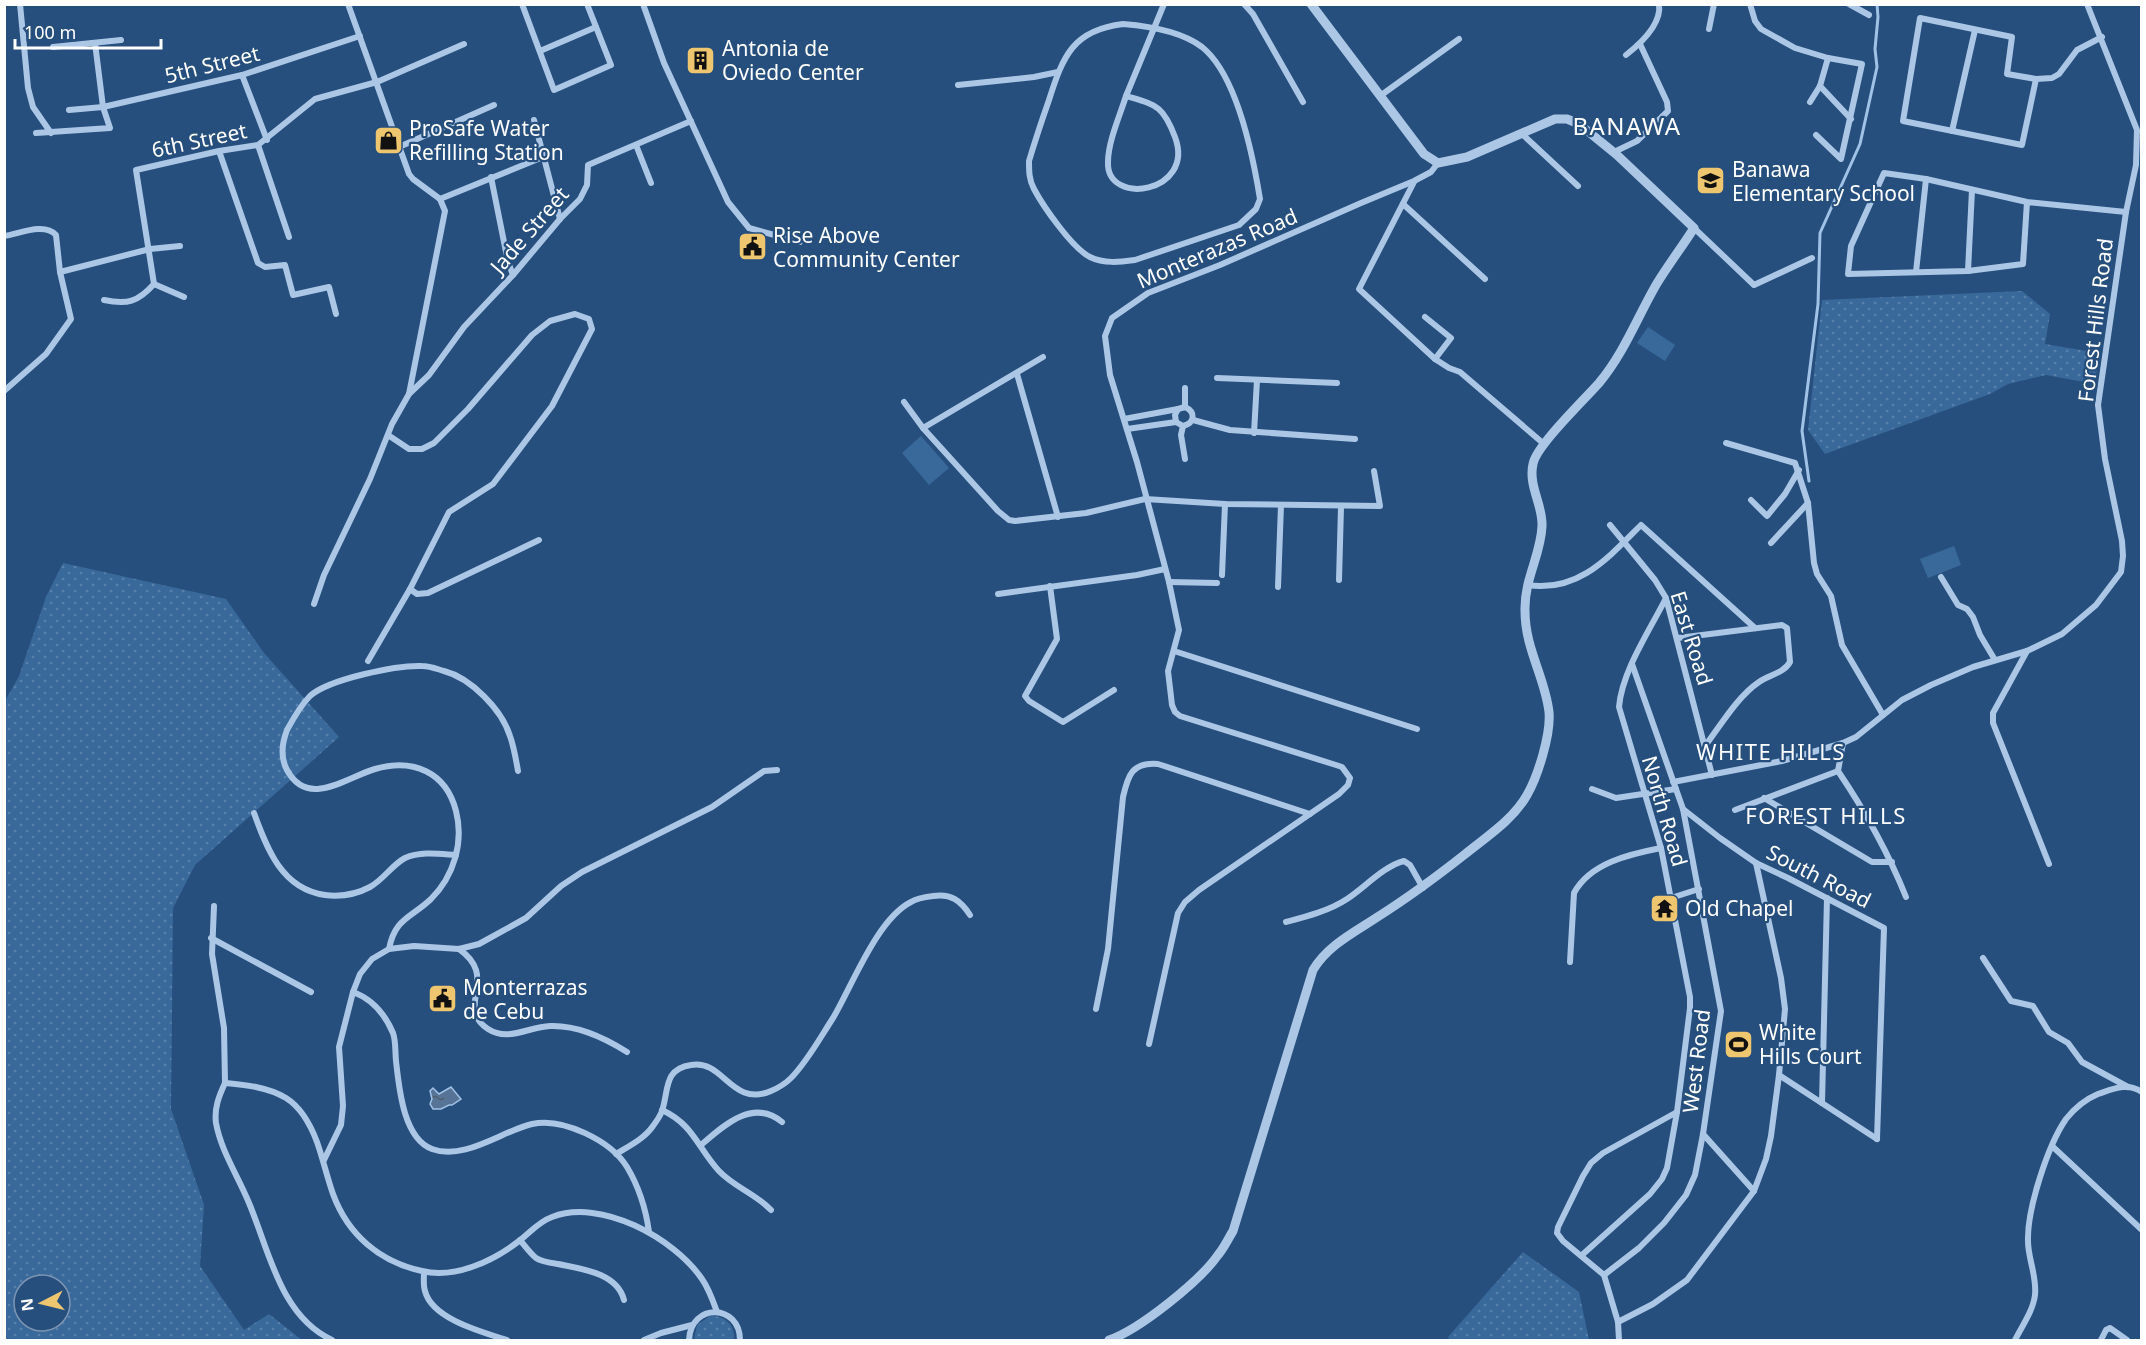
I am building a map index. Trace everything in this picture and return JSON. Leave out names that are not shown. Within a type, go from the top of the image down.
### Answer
[{"type":"street","points":[[20,4],[28,88],[33,107],[51,133]]},
{"type":"street","points":[[314,604],[324,574],[409,394],[445,211],[440,199],[412,180],[348,4]]},
{"type":"street","points":[[531,4],[523,6],[554,90],[611,65],[587,4]]},
{"type":"street","points":[[643,4],[664,63],[728,202],[749,228],[800,242]]},
{"type":"street","points":[[1126,96],[1155,105],[1161,110],[1178,143],[1178,162],[1173,174],[1153,186],[1129,189],[1118,185],[1111,176],[1107,164],[1126,96],[1164,4]]},
{"type":"street","points":[[1244,4],[1258,22],[1303,102]]},
{"type":"street","points":[[1311,4],[1424,154],[1438,163],[1467,157],[1555,119],[1567,119],[1579,124],[1614,152],[1754,285],[1812,258]]},
{"type":"street","points":[[1626,55],[1640,44],[1658,16],[1659,4]]},
{"type":"street","points":[[1709,29],[1714,4]]},
{"type":"street","points":[[1750,4],[1755,21],[1761,29],[1795,48],[1828,58],[1862,64],[1841,159],[1816,135]]},
{"type":"street","points":[[1849,4],[1869,15]]},
{"type":"street","name":"Forest Hills Road","points":[[1592,789],[1616,798],[1644,794],[1712,775],[1782,761],[1843,743],[1856,737],[1902,700],[1931,685],[1973,667],[2027,651],[2062,634],[2081,620],[2117,580],[2122,566],[2122,542],[2105,459],[2098,405],[2126,212],[2136,165],[2137,130],[2087,4]]},
{"type":"street","points":[[2036,79],[2022,145],[1903,122],[1920,18],[2012,38],[2007,74],[2036,79],[2052,78],[2059,74],[2077,50],[2102,37]]},
{"type":"street","points":[[1123,24],[1155,28],[1187,39],[1208,52],[1231,89],[1238,106],[1260,199],[1256,209],[1239,225],[1135,260],[1118,263],[1089,257],[1065,233],[1033,188],[1029,161],[1058,72],[1072,46],[1102,27],[1123,24]]},
{"type":"street","points":[[540,51],[596,27]]},
{"type":"street","points":[[1952,131],[1975,30]]},
{"type":"street","name":"5th Street","points":[[69,110],[103,107],[242,75],[360,36]]},
{"type":"street","points":[[1380,96],[1460,39]]},
{"type":"street","points":[[53,47],[121,40]]},
{"type":"street","points":[[36,133],[110,128],[103,107],[95,43]]},
{"type":"street","name":"6th Street","points":[[154,284],[136,170],[219,151],[258,146],[315,99],[377,82],[464,44]]},
{"type":"street","points":[[1614,152],[1637,141],[1664,117],[1667,105],[1640,44]]},
{"type":"street","points":[[1810,102],[1820,86],[1828,58]]},
{"type":"street","points":[[958,86],[1058,72]]},
{"type":"street","points":[[242,75],[267,140]]},
{"type":"street","points":[[1820,86],[1851,119]]},
{"type":"street","points":[[399,147],[494,105]]},
{"type":"street","points":[[534,120],[560,219]]},
{"type":"street","name":"Jade Street","points":[[409,394],[429,375],[464,327],[580,199],[587,185],[588,165],[691,121]]},
{"type":"street","points":[[1521,133],[1578,186]]},
{"type":"street","points":[[636,145],[651,183]]},
{"type":"street","points":[[258,146],[289,237]]},
{"type":"street","points":[[219,151],[258,263],[265,267],[285,265],[292,295],[329,287],[336,314]]},
{"type":"street","points":[[440,199],[543,157]]},
{"type":"street","name":"Monterazas Road","points":[[1310,814],[1345,790],[1350,778],[1347,773],[1336,765],[1180,716],[1175,712],[1168,671],[1179,630],[1169,582],[1137,462],[1110,375],[1105,336],[1112,318],[1148,293],[1220,265],[1414,181],[1431,172],[1438,163]]},
{"type":"street","points":[[2027,202],[2023,264],[1968,271],[1848,274],[1851,246],[1884,173],[1926,179],[2027,202],[2126,212]]},
{"type":"street","points":[[491,177],[508,262],[513,275]]},
{"type":"street","points":[[1916,272],[1926,179]]},
{"type":"street","points":[[1414,181],[1359,289],[1435,359],[1460,372],[1544,444]]},
{"type":"street","points":[[1968,271],[1972,190]]},
{"type":"street","points":[[1403,204],[1485,279]]},
{"type":"street","points":[[1109,1341],[1169,1303],[1200,1276],[1218,1256],[1233,1231],[1313,970],[1319,960],[1333,946],[1423,888],[1493,832],[1514,813],[1527,796],[1546,742],[1549,714],[1527,636],[1525,610],[1527,585],[1543,524],[1534,487],[1533,461],[1544,444],[1616,360],[1656,285],[1694,228]]},
{"type":"street","points":[[4,236],[41,229],[52,231],[56,235],[60,272],[71,318],[46,354],[6,388]]},
{"type":"street","points":[[60,272],[150,249],[180,246]]},
{"type":"street","points":[[104,300],[128,302],[146,293],[154,284],[184,297]]},
{"type":"street","points":[[368,661],[410,589],[449,512],[493,484],[552,406],[592,329],[589,319],[575,314],[550,321],[532,335],[468,409],[434,443],[422,450],[409,449],[388,435]]},
{"type":"street","points":[[1425,316],[1451,338],[1435,359]]},
{"type":"street","points":[[923,428],[1043,357]]},
{"type":"street","points":[[1017,374],[1058,517]]},
{"type":"street","points":[[1217,378],[1337,382]]},
{"type":"street","points":[[1254,433],[1257,380]]},
{"type":"street","points":[[1176,422],[1175,416],[1181,408],[1185,388]]},
{"type":"street","points":[[904,402],[923,428],[1004,516],[1015,521],[1058,517],[1146,499],[1225,504],[1380,506],[1374,471]]},
{"type":"street","points":[[1124,419],[1181,408],[1190,410],[1193,414],[1193,420],[1189,425],[1183,426],[1176,422],[1127,429]]},
{"type":"street","points":[[1193,420],[1213,427],[1254,433],[1355,439]]},
{"type":"street","points":[[1183,426],[1181,435],[1185,459]]},
{"type":"street","points":[[1726,443],[1795,463],[1808,503],[1817,574],[1831,596],[1842,645],[1883,715]]},
{"type":"street","points":[[1751,500],[1767,516],[1785,494],[1799,470]]},
{"type":"street","points":[[1771,543],[1808,503]]},
{"type":"street","points":[[1222,575],[1225,504]]},
{"type":"street","points":[[1278,587],[1281,505]]},
{"type":"street","points":[[1339,580],[1341,507]]},
{"type":"street","name":"East Road","points":[[1610,525],[1655,580],[1666,598],[1712,775]]},
{"type":"street","points":[[1527,585],[1550,587],[1571,582],[1592,570],[1641,525],[1755,628]]},
{"type":"street","points":[[410,589],[417,594],[428,593],[539,540]]},
{"type":"street","points":[[998,594],[1126,577],[1165,569]]},
{"type":"street","points":[[1941,577],[1958,605],[1968,609],[1995,660]]},
{"type":"street","points":[[1169,582],[1217,583]]},
{"type":"street","points":[[1050,586],[1057,639],[1025,696],[1029,701],[1063,722],[1114,690]]},
{"type":"street","name":"North Road","points":[[1582,1256],[1658,1186],[1667,1168],[1677,1112],[1690,997],[1660,848],[1618,707],[1619,698],[1632,664],[1666,598]]},
{"type":"street","points":[[1678,638],[1785,625],[1787,628],[1790,662],[1787,666],[1762,679],[1745,693],[1705,746]]},
{"type":"street","points":[[1174,651],[1417,729]]},
{"type":"street","points":[[2027,651],[1993,713],[1993,723],[2049,864]]},
{"type":"street","name":"West Road","points":[[1604,1275],[1639,1248],[1677,1208],[1695,1175],[1720,1011],[1683,809],[1632,664]]},
{"type":"street","points":[[389,949],[397,926],[431,899],[450,872],[456,855],[459,828],[450,793],[441,780],[429,772],[416,767],[398,765],[376,769],[327,789],[315,790],[301,784],[286,770],[282,756],[282,741],[294,717],[310,696],[328,686],[387,669],[424,666],[451,673],[470,683],[482,695],[498,713],[510,734],[518,771]]},
{"type":"street","points":[[1843,743],[1838,771],[1863,809],[1892,862],[1906,897]]},
{"type":"street","points":[[1096,1009],[1108,949],[1123,797],[1127,781],[1135,768],[1146,764],[1158,764],[1310,814]]},
{"type":"street","points":[[324,1160],[341,1125],[343,1106],[339,1047],[353,992],[364,967],[372,959],[389,949],[414,946],[459,949],[479,944],[526,918],[561,886],[582,872],[712,807],[764,771],[777,770]]},
{"type":"street","points":[[1735,810],[1838,771]]},
{"type":"street","points":[[1764,798],[1872,862],[1892,862]]},
{"type":"street","name":"South Road","points":[[1683,809],[1756,863],[1884,928],[1877,1139],[1822,1103]]},
{"type":"street","points":[[254,813],[267,848],[281,870],[297,886],[313,893],[336,896],[356,894],[372,886],[405,858],[425,854],[456,855]]},
{"type":"street","points":[[1149,1044],[1178,913],[1185,902],[1310,814]]},
{"type":"street","points":[[1570,962],[1574,893],[1578,885],[1611,862],[1628,855],[1660,848]]},
{"type":"street","points":[[1286,922],[1345,901],[1398,862],[1404,861],[1410,865],[1423,888]]},
{"type":"street","points":[[1618,1322],[1653,1304],[1687,1280],[1754,1191],[1766,1159],[1772,1136],[1785,1009],[1781,978],[1756,863]]},
{"type":"street","points":[[1671,898],[1699,889]]},
{"type":"street","points":[[616,1154],[643,1137],[652,1128],[662,1110],[669,1081],[681,1067],[703,1061],[730,1085],[744,1093],[756,1095],[779,1088],[806,1059],[833,1018],[880,932],[895,914],[910,902],[939,895],[961,902],[970,915]]},
{"type":"street","points":[[1822,1103],[1827,898]]},
{"type":"street","points":[[214,906],[211,938],[224,1028],[225,1083],[216,1104],[216,1121],[222,1145],[249,1202],[269,1260],[296,1310],[332,1341]]},
{"type":"street","points":[[211,938],[310,992]]},
{"type":"street","points":[[459,949],[468,956],[477,971],[475,1014],[489,1030],[500,1034],[512,1034],[549,1026],[563,1028],[596,1035],[627,1052]]},
{"type":"street","points":[[1983,958],[2011,1001],[2033,1006],[2049,1032],[2068,1043],[2082,1062],[2142,1092]]},
{"type":"street","points":[[353,992],[365,997],[382,1013],[393,1035],[399,1090],[408,1122],[416,1137],[429,1148],[456,1152],[534,1124],[549,1123],[580,1131],[616,1154],[627,1167],[644,1206],[649,1232]]},
{"type":"street","points":[[1779,1076],[1822,1103]]},
{"type":"street","points":[[225,1083],[251,1085],[286,1098],[297,1107],[311,1126],[334,1196],[346,1222],[360,1239],[379,1255],[424,1272],[442,1273],[461,1270],[483,1261],[520,1240],[538,1224],[552,1217],[570,1212],[591,1212],[649,1232],[671,1246],[704,1280],[717,1312]]},
{"type":"street","points":[[2015,1341],[2033,1306],[2035,1283],[2027,1242],[2029,1222],[2052,1146],[2067,1117],[2080,1105],[2093,1096],[2128,1087]]},
{"type":"street","points":[[662,1110],[684,1124],[718,1170],[737,1187],[764,1203],[771,1210]]},
{"type":"street","points":[[1619,1341],[1618,1322],[1604,1275],[1563,1241],[1557,1233],[1591,1163],[1603,1153],[1677,1112]]},
{"type":"street","points":[[701,1145],[737,1118],[765,1113],[774,1115],[782,1122]]},
{"type":"street","points":[[1703,1134],[1754,1191]]},
{"type":"street","points":[[2052,1146],[2142,1230]]},
{"type":"street","points":[[520,1240],[536,1258],[600,1274],[615,1283],[622,1292],[624,1300]]},
{"type":"street","points":[[424,1272],[424,1291],[431,1304],[442,1314],[507,1341]]},
{"type":"street","points":[[644,1341],[692,1325],[702,1315],[717,1312],[734,1320],[740,1341]]},
{"type":"street","points":[[689,1341],[692,1325]]},
{"type":"street","points":[[2102,1341],[2106,1330],[2110,1328],[2127,1341]]},
{"type":"shaded area","points":[[2022,291],[2050,314],[2045,344],[2099,353],[2095,384],[2046,375],[2008,384],[1990,394],[1825,454],[1808,430],[1822,300]]},
{"type":"shaded area","points":[[1648,327],[1675,345],[1665,361],[1637,343]]},
{"type":"shaded area","points":[[921,436],[949,468],[929,485],[902,453]]},
{"type":"shaded area","points":[[1954,546],[1961,565],[1928,578],[1920,559]]},
{"type":"shaded area","points":[[63,563],[226,599],[264,653],[339,737],[195,865],[173,908],[171,1109],[204,1205],[200,1266],[244,1330],[269,1314],[302,1340],[5,1340],[4,703],[19,676],[46,597]]},
{"type":"shaded area","points":[[1523,1252],[1579,1292],[1589,1340],[1450,1340],[1448,1337]]},
{"type":"shaded area","points":[[710,1316],[720,1317],[728,1322],[733,1330],[734,1340],[694,1340],[697,1325]]},
{"type":"water","points":[[451,1087],[461,1099],[441,1109],[433,1109],[430,1104],[432,1099],[430,1091],[433,1088],[439,1094]]},
{"type":"waterway","points":[[1809,481],[1802,431],[1818,304],[1820,233],[1860,144],[1877,67],[1875,49],[1877,4]]},
{"type":"place","name":"Antonia de Oviedo Center","points":[[701,60]]},
{"type":"place","name":"ProSafe Water Refilling Station","points":[[388,140]]},
{"type":"place","name":"Banawa Elementary School","points":[[1711,181]]},
{"type":"place","name":"Rise Above Community Center","points":[[752,247]]},
{"type":"place","name":"Old Chapel","points":[[1664,908]]},
{"type":"place","name":"Monterrazas de Cebu","points":[[442,999]]},
{"type":"place","name":"White Hills Court","points":[[1738,1044]]},
{"type":"district","name":"BANAWA","points":[[1627,125]]},
{"type":"district","name":"WHITE HILLS","points":[[1771,751]]},
{"type":"district","name":"FOREST HILLS","points":[[1826,815]]}]
